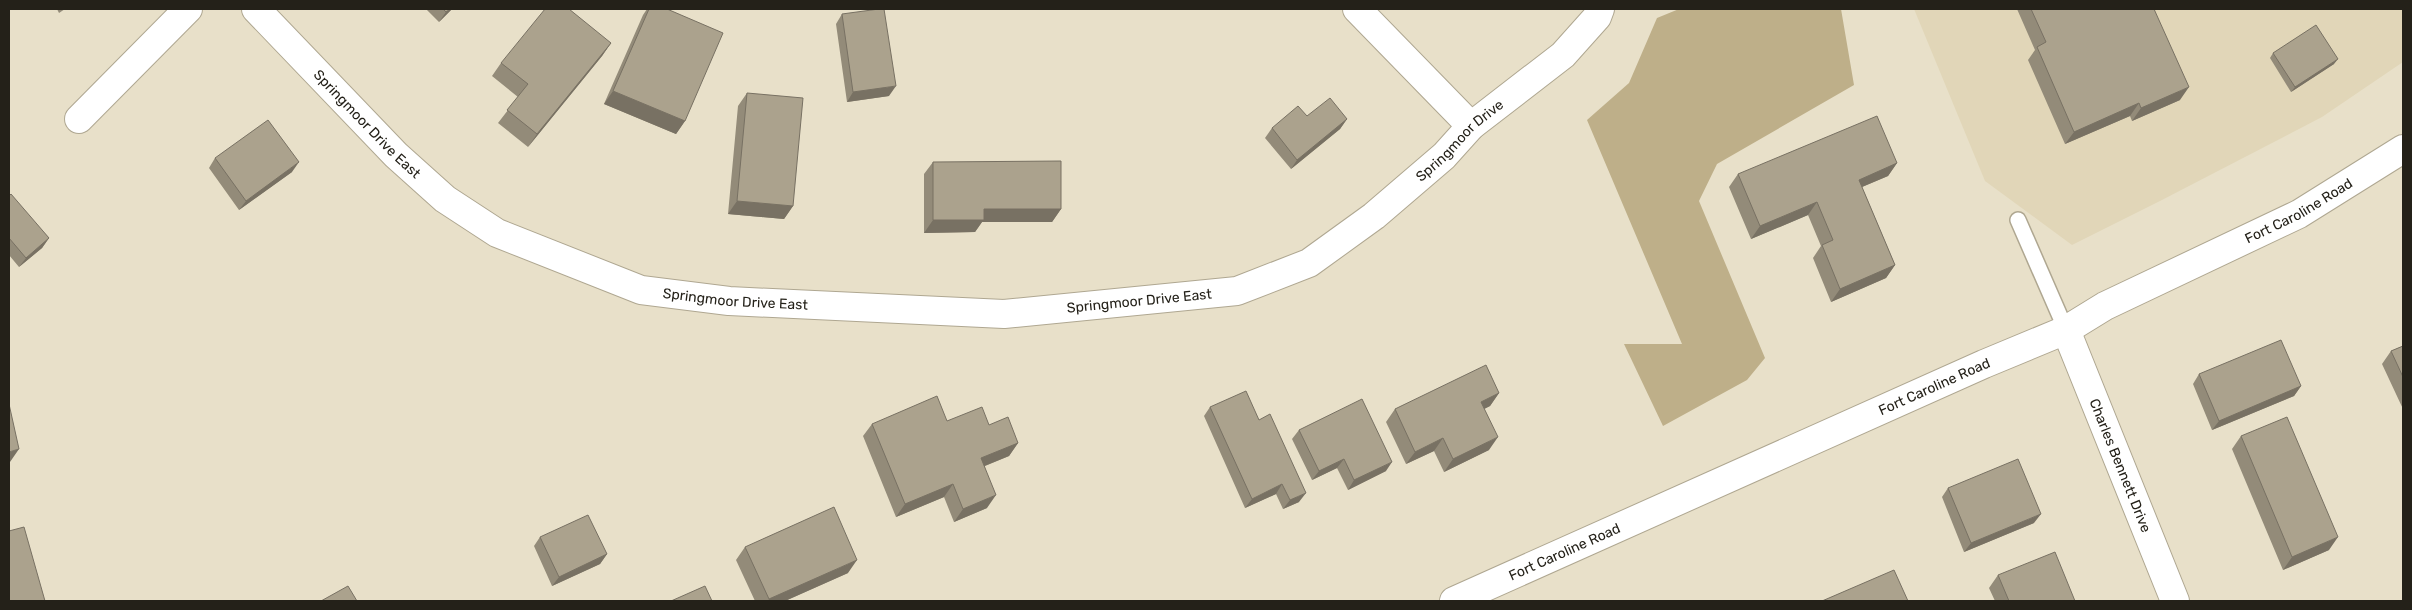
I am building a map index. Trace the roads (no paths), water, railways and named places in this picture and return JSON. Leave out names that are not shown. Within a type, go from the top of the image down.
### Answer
[{"type":"street","points":[[79,119],[188,9]]},
{"type":"street","name":"Springmoor Drive East","points":[[256,9],[396,155],[445,199],[497,233],[641,290],[728,301],[1004,314],[1237,290],[1309,263]]},
{"type":"street","points":[[1357,9],[1470,126]]},
{"type":"street","name":"Springmoor Drive","points":[[1309,263],[1388,204],[1444,156],[1470,126],[1563,55],[1597,18],[1600,9]]},
{"type":"street","name":"Fort Caroline Road","points":[[1454,601],[1984,364],[2066,330],[2105,306],[2299,214],[2403,149]]},
{"type":"street","name":"Charles Bennett Drive","points":[[2066,330],[2175,601]]},
{"type":"lane","points":[[2018,220],[2066,330]]}]
